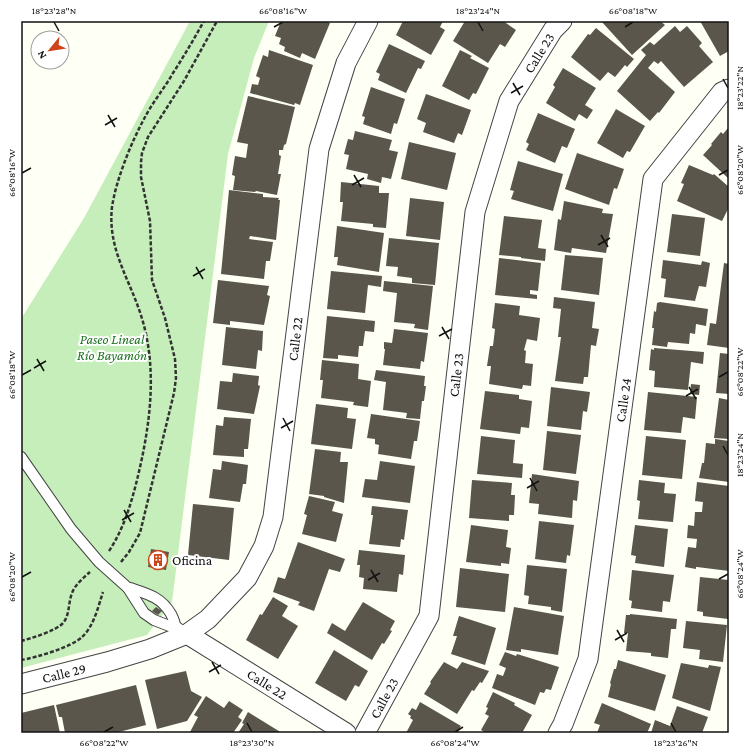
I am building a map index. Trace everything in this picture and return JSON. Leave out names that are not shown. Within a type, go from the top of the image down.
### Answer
[{"type":"street","name":"Calle 22","points":[[107,662],[150,649],[181,630],[208,619],[247,578],[264,546],[274,517],[318,150],[346,63],[368,21]]},
{"type":"street","name":"Calle 23","points":[[365,733],[429,616],[475,212],[509,101],[553,30],[562,21]]},
{"type":"street","name":"Calle 24","points":[[558,733],[563,724],[588,658],[654,179],[722,92],[729,89]]},
{"type":"street","name":"Calle 22","points":[[181,630],[346,733]]},
{"type":"street","name":"Calle 29","points":[[21,684],[107,662]]},
{"type":"lane","points":[[21,457],[71,529],[100,562],[128,588],[144,613],[154,620],[181,630]]},
{"type":"lane","points":[[128,588],[156,597],[166,605],[173,619],[181,630]]},
{"type":"path","points":[[109,551],[122,528],[139,470],[147,433],[150,390],[148,349],[144,323],[118,257],[112,236],[112,208],[122,171],[144,119],[173,74],[204,21]]},
{"type":"path","points":[[121,562],[129,552],[140,533],[174,393],[176,378],[175,359],[172,346],[165,318],[152,280],[150,221],[141,177],[142,153],[150,133],[184,81],[217,21]]},
{"type":"path","points":[[21,642],[51,630],[63,623],[67,616],[72,592],[78,583],[86,576]]},
{"type":"path","points":[[21,660],[43,655],[82,637],[92,622],[103,592]]},
{"type":"green space","name":"Paseo Lineal Río Bayamón","points":[[190,21],[269,21],[254,58],[228,154],[172,602],[147,635],[21,668],[21,319],[84,218]]},
{"type":"building","points":[[281,21],[326,21],[330,23],[315,59],[302,53],[300,58],[284,51],[285,47],[279,44],[281,38],[275,36]]},
{"type":"building","points":[[403,21],[443,21],[440,27],[445,30],[431,55],[396,35]]},
{"type":"building","points":[[465,21],[503,21],[516,30],[505,47],[500,44],[488,63],[453,41]]},
{"type":"building","points":[[601,21],[660,21],[665,25],[632,55]]},
{"type":"building","points":[[700,21],[729,21],[729,51],[720,56]]},
{"type":"building","points":[[675,26],[680,32],[687,26],[702,43],[699,46],[713,62],[684,87],[661,61],[658,64],[654,61],[648,68],[675,92],[659,113],[658,112],[650,121],[617,91],[646,55],[641,50],[650,42],[654,45]]},
{"type":"building","points":[[596,28],[634,59],[627,67],[625,65],[615,77],[608,72],[600,81],[571,57],[588,34],[590,35]]},
{"type":"building","points":[[389,44],[425,61],[421,69],[418,68],[406,93],[378,80],[380,74],[376,72]]},
{"type":"building","points":[[269,50],[313,65],[300,105],[295,103],[294,105],[250,93],[252,84],[258,85],[260,78],[256,76],[263,55],[268,57]]},
{"type":"building","points":[[460,50],[472,56],[470,58],[489,68],[476,94],[473,93],[469,100],[442,86]]},
{"type":"building","points":[[563,68],[596,88],[585,105],[593,110],[587,119],[579,114],[575,121],[546,103],[555,87],[553,85]]},
{"type":"building","points":[[371,87],[405,99],[397,124],[394,123],[391,134],[363,124],[365,117],[362,116]]},
{"type":"building","points":[[426,94],[471,110],[462,135],[458,133],[454,143],[423,132],[426,123],[417,119]]},
{"type":"building","points":[[248,96],[295,107],[286,144],[284,145],[283,150],[279,150],[279,155],[281,156],[278,174],[281,174],[277,195],[256,191],[233,190],[235,176],[232,175],[235,156],[246,158],[248,144],[237,142]]},
{"type":"building","points":[[616,109],[645,126],[630,152],[627,151],[623,158],[597,143]]},
{"type":"building","points":[[538,113],[575,129],[567,148],[562,146],[555,163],[526,150],[529,144],[526,142]]},
{"type":"building","points":[[728,128],[729,179],[703,155],[721,132],[723,134]]},
{"type":"building","points":[[355,131],[392,140],[389,150],[398,152],[391,179],[382,177],[381,183],[367,179],[368,174],[346,169],[349,155],[344,154],[348,139],[353,140]]},
{"type":"building","points":[[409,142],[456,153],[447,190],[401,179]]},
{"type":"building","points":[[577,153],[624,169],[617,189],[614,188],[609,205],[565,189]]},
{"type":"building","points":[[518,161],[563,174],[553,211],[511,199],[514,191],[510,190]]},
{"type":"building","points":[[689,165],[713,175],[714,174],[729,187],[729,207],[722,221],[677,201],[684,184],[681,183]]},
{"type":"building","points":[[341,182],[379,186],[379,193],[389,193],[386,228],[373,227],[373,224],[341,221],[343,202],[340,202]]},
{"type":"building","points":[[229,190],[263,194],[263,197],[279,198],[278,200],[280,200],[276,240],[250,236],[249,239],[273,242],[270,261],[266,261],[264,279],[221,274]]},
{"type":"building","points":[[410,198],[444,202],[440,240],[406,236]]},
{"type":"building","points":[[564,201],[603,209],[602,213],[613,214],[606,253],[572,248],[571,253],[554,250],[558,219],[561,220]]},
{"type":"building","points":[[672,214],[705,218],[700,256],[667,252]]},
{"type":"building","points":[[504,216],[542,220],[538,248],[546,249],[545,261],[499,255]]},
{"type":"building","points":[[337,226],[384,233],[379,272],[337,265],[338,257],[334,257]]},
{"type":"building","points":[[389,238],[439,243],[435,285],[412,283],[412,278],[397,276],[398,267],[386,266]]},
{"type":"building","points":[[565,255],[603,258],[599,295],[561,290]]},
{"type":"building","points":[[499,258],[541,263],[538,291],[530,290],[530,294],[537,295],[537,299],[495,295]]},
{"type":"building","points":[[663,260],[701,265],[702,261],[710,263],[706,287],[699,286],[695,301],[664,297],[666,279],[661,278]]},
{"type":"building","points":[[724,263],[729,264],[729,348],[707,345],[710,323],[716,324]]},
{"type":"building","points":[[331,271],[382,276],[381,287],[368,285],[365,313],[327,309]]},
{"type":"building","points":[[218,280],[269,286],[267,295],[270,296],[264,325],[230,321],[230,325],[213,323]]},
{"type":"building","points":[[384,281],[433,286],[428,330],[414,328],[415,324],[394,322],[397,293],[383,291]]},
{"type":"building","points":[[554,297],[595,302],[592,328],[599,329],[596,346],[591,345],[588,377],[584,377],[583,384],[555,381],[561,337],[558,337],[561,309],[553,308]]},
{"type":"building","points":[[660,302],[708,309],[706,326],[696,324],[695,334],[690,333],[689,344],[668,342],[667,347],[652,345],[654,311],[656,312],[657,303]]},
{"type":"building","points":[[495,303],[520,306],[519,315],[540,318],[537,341],[527,339],[524,350],[526,351],[525,363],[533,364],[531,386],[523,385],[522,389],[489,384],[491,366],[487,366],[490,346],[493,346],[495,329],[492,328]]},
{"type":"building","points":[[327,316],[375,321],[374,332],[365,331],[363,346],[359,346],[358,357],[338,355],[338,359],[323,358]]},
{"type":"building","points":[[226,327],[263,331],[262,351],[258,350],[256,369],[222,365]]},
{"type":"building","points":[[394,329],[428,333],[424,362],[421,361],[420,369],[383,365],[385,349],[384,342],[392,343]]},
{"type":"building","points":[[654,348],[704,352],[703,364],[691,362],[688,390],[654,387],[655,371],[649,370],[651,349],[654,350]]},
{"type":"building","points":[[720,353],[729,354],[729,394],[716,393]]},
{"type":"building","points":[[322,360],[359,364],[358,379],[371,381],[368,407],[353,405],[354,402],[321,398],[323,380],[320,380]]},
{"type":"building","points":[[376,370],[425,376],[424,386],[426,386],[424,401],[422,401],[420,419],[406,418],[407,413],[383,410],[386,382],[374,380]]},
{"type":"building","points":[[233,373],[259,376],[258,385],[260,386],[254,414],[217,409],[220,381],[232,382]]},
{"type":"building","points":[[691,384],[700,385],[699,395],[690,394]]},
{"type":"building","points":[[551,387],[590,392],[587,412],[583,411],[581,430],[547,426]]},
{"type":"building","points":[[485,391],[519,395],[519,399],[532,401],[529,428],[521,427],[520,434],[480,429]]},
{"type":"building","points":[[648,392],[697,397],[695,419],[683,417],[681,433],[644,430]]},
{"type":"building","points":[[719,398],[729,400],[729,439],[714,438]]},
{"type":"building","points":[[316,404],[348,408],[347,418],[356,419],[352,449],[311,444]]},
{"type":"building","points":[[371,414],[420,421],[417,441],[414,441],[411,459],[378,454],[379,445],[375,444],[375,439],[367,438]]},
{"type":"building","points":[[224,417],[251,419],[248,449],[244,449],[244,457],[213,455],[216,425],[223,426]]},
{"type":"building","points":[[547,431],[581,435],[576,474],[543,470]]},
{"type":"building","points":[[481,436],[515,440],[513,463],[523,464],[522,478],[477,474]]},
{"type":"building","points":[[646,436],[686,440],[682,479],[642,475]]},
{"type":"building","points":[[715,439],[729,441],[729,482],[699,478],[702,463],[704,463],[706,443],[715,444]]},
{"type":"building","points":[[315,449],[341,452],[340,462],[348,462],[344,503],[324,496],[309,494]]},
{"type":"building","points":[[222,461],[248,465],[246,484],[243,484],[240,502],[209,498],[213,469],[221,470]]},
{"type":"building","points":[[380,461],[415,466],[410,503],[362,497],[365,479],[377,480]]},
{"type":"building","points":[[532,474],[579,481],[577,501],[573,500],[572,518],[538,514],[539,504],[529,503]]},
{"type":"building","points":[[472,480],[512,483],[511,495],[515,495],[514,515],[509,515],[509,521],[469,518]]},
{"type":"building","points":[[639,480],[665,483],[664,493],[676,494],[673,522],[638,519],[640,501],[637,500]]},
{"type":"building","points":[[697,482],[729,486],[729,571],[685,567],[688,547],[696,548],[697,539],[687,538],[688,525],[694,526],[695,512],[702,512],[703,502],[695,501]]},
{"type":"building","points":[[309,496],[335,502],[332,511],[343,514],[336,542],[302,534],[307,515],[304,514]]},
{"type":"building","points":[[193,504],[234,508],[229,560],[188,555]]},
{"type":"building","points":[[372,506],[408,510],[404,540],[401,539],[400,547],[369,544],[373,515],[371,515]]},
{"type":"building","points":[[539,521],[574,525],[570,556],[567,555],[566,563],[535,559]]},
{"type":"building","points":[[471,525],[508,530],[506,547],[511,548],[509,564],[501,563],[501,566],[466,562]]},
{"type":"building","points":[[635,525],[668,529],[664,567],[635,563],[636,556],[631,555]]},
{"type":"building","points":[[298,542],[345,559],[340,572],[329,569],[314,611],[298,605],[300,602],[273,592],[278,577],[285,579]]},
{"type":"building","name":"Oficina","points":[[151,549],[169,552],[166,570],[148,567]]},
{"type":"building","points":[[359,550],[405,555],[403,575],[399,574],[397,592],[363,589],[364,578],[359,577],[360,565],[357,565]]},
{"type":"building","points":[[527,565],[567,569],[562,612],[551,610],[551,607],[528,604],[529,596],[524,595]]},
{"type":"building","points":[[460,568],[509,574],[505,612],[456,607]]},
{"type":"building","points":[[632,570],[674,575],[670,602],[663,601],[662,612],[631,608],[632,601],[629,600]]},
{"type":"building","points":[[700,577],[729,580],[728,619],[703,616],[703,612],[697,611]]},
{"type":"building","points":[[273,597],[288,606],[282,616],[298,626],[278,659],[246,640],[260,614],[262,615]]},
{"type":"building","points":[[363,602],[395,621],[390,630],[392,631],[384,644],[382,643],[372,660],[327,633],[332,623],[345,631]]},
{"type":"building","points":[[156,607],[162,611],[158,615],[152,611]]},
{"type":"building","points":[[514,607],[564,616],[558,655],[521,649],[521,652],[506,650]]},
{"type":"building","points":[[630,614],[677,619],[676,629],[671,629],[668,658],[651,656],[651,653],[626,651],[628,633],[624,633],[626,615]]},
{"type":"building","points":[[459,616],[496,628],[485,665],[451,654],[457,636],[453,636]]},
{"type":"building","points":[[686,621],[727,625],[723,662],[699,659],[700,650],[683,648]]},
{"type":"building","points":[[334,650],[368,671],[359,687],[355,685],[346,701],[315,683]]},
{"type":"building","points":[[505,652],[516,656],[517,654],[559,667],[551,690],[546,689],[544,693],[540,692],[535,705],[492,688],[497,674],[503,676],[506,668],[499,665]]},
{"type":"building","points":[[618,660],[666,675],[655,711],[608,697],[610,683]]},
{"type":"building","points":[[444,662],[457,669],[462,662],[489,671],[482,683],[480,682],[474,691],[472,690],[457,714],[424,694],[431,683],[430,682]]},
{"type":"building","points":[[681,663],[708,668],[709,665],[721,667],[710,711],[672,698]]},
{"type":"building","points":[[186,671],[191,691],[202,697],[187,721],[157,729],[145,680]]},
{"type":"building","points":[[136,685],[146,725],[115,733],[65,733],[62,717],[59,717],[56,705]]},
{"type":"building","points":[[493,692],[515,703],[514,705],[532,715],[522,733],[520,731],[519,733],[486,733],[481,730],[489,716],[485,714],[488,708],[486,707]]},
{"type":"building","points":[[206,696],[224,708],[229,701],[243,710],[238,717],[242,720],[233,733],[190,732],[198,717],[194,715]]},
{"type":"building","points":[[420,702],[461,726],[457,733],[406,733],[413,720],[408,714],[412,708],[416,710]]},
{"type":"building","points":[[602,703],[651,724],[647,733],[597,733],[600,725],[594,723]]},
{"type":"building","points":[[54,705],[60,733],[21,733],[21,713]]},
{"type":"building","points":[[677,706],[708,717],[702,733],[651,733],[655,720],[670,726]]},
{"type":"building","points":[[248,712],[282,733],[238,733],[244,724],[242,723]]},
{"type":"place","name":"Oficina","points":[[158,560]]}]
